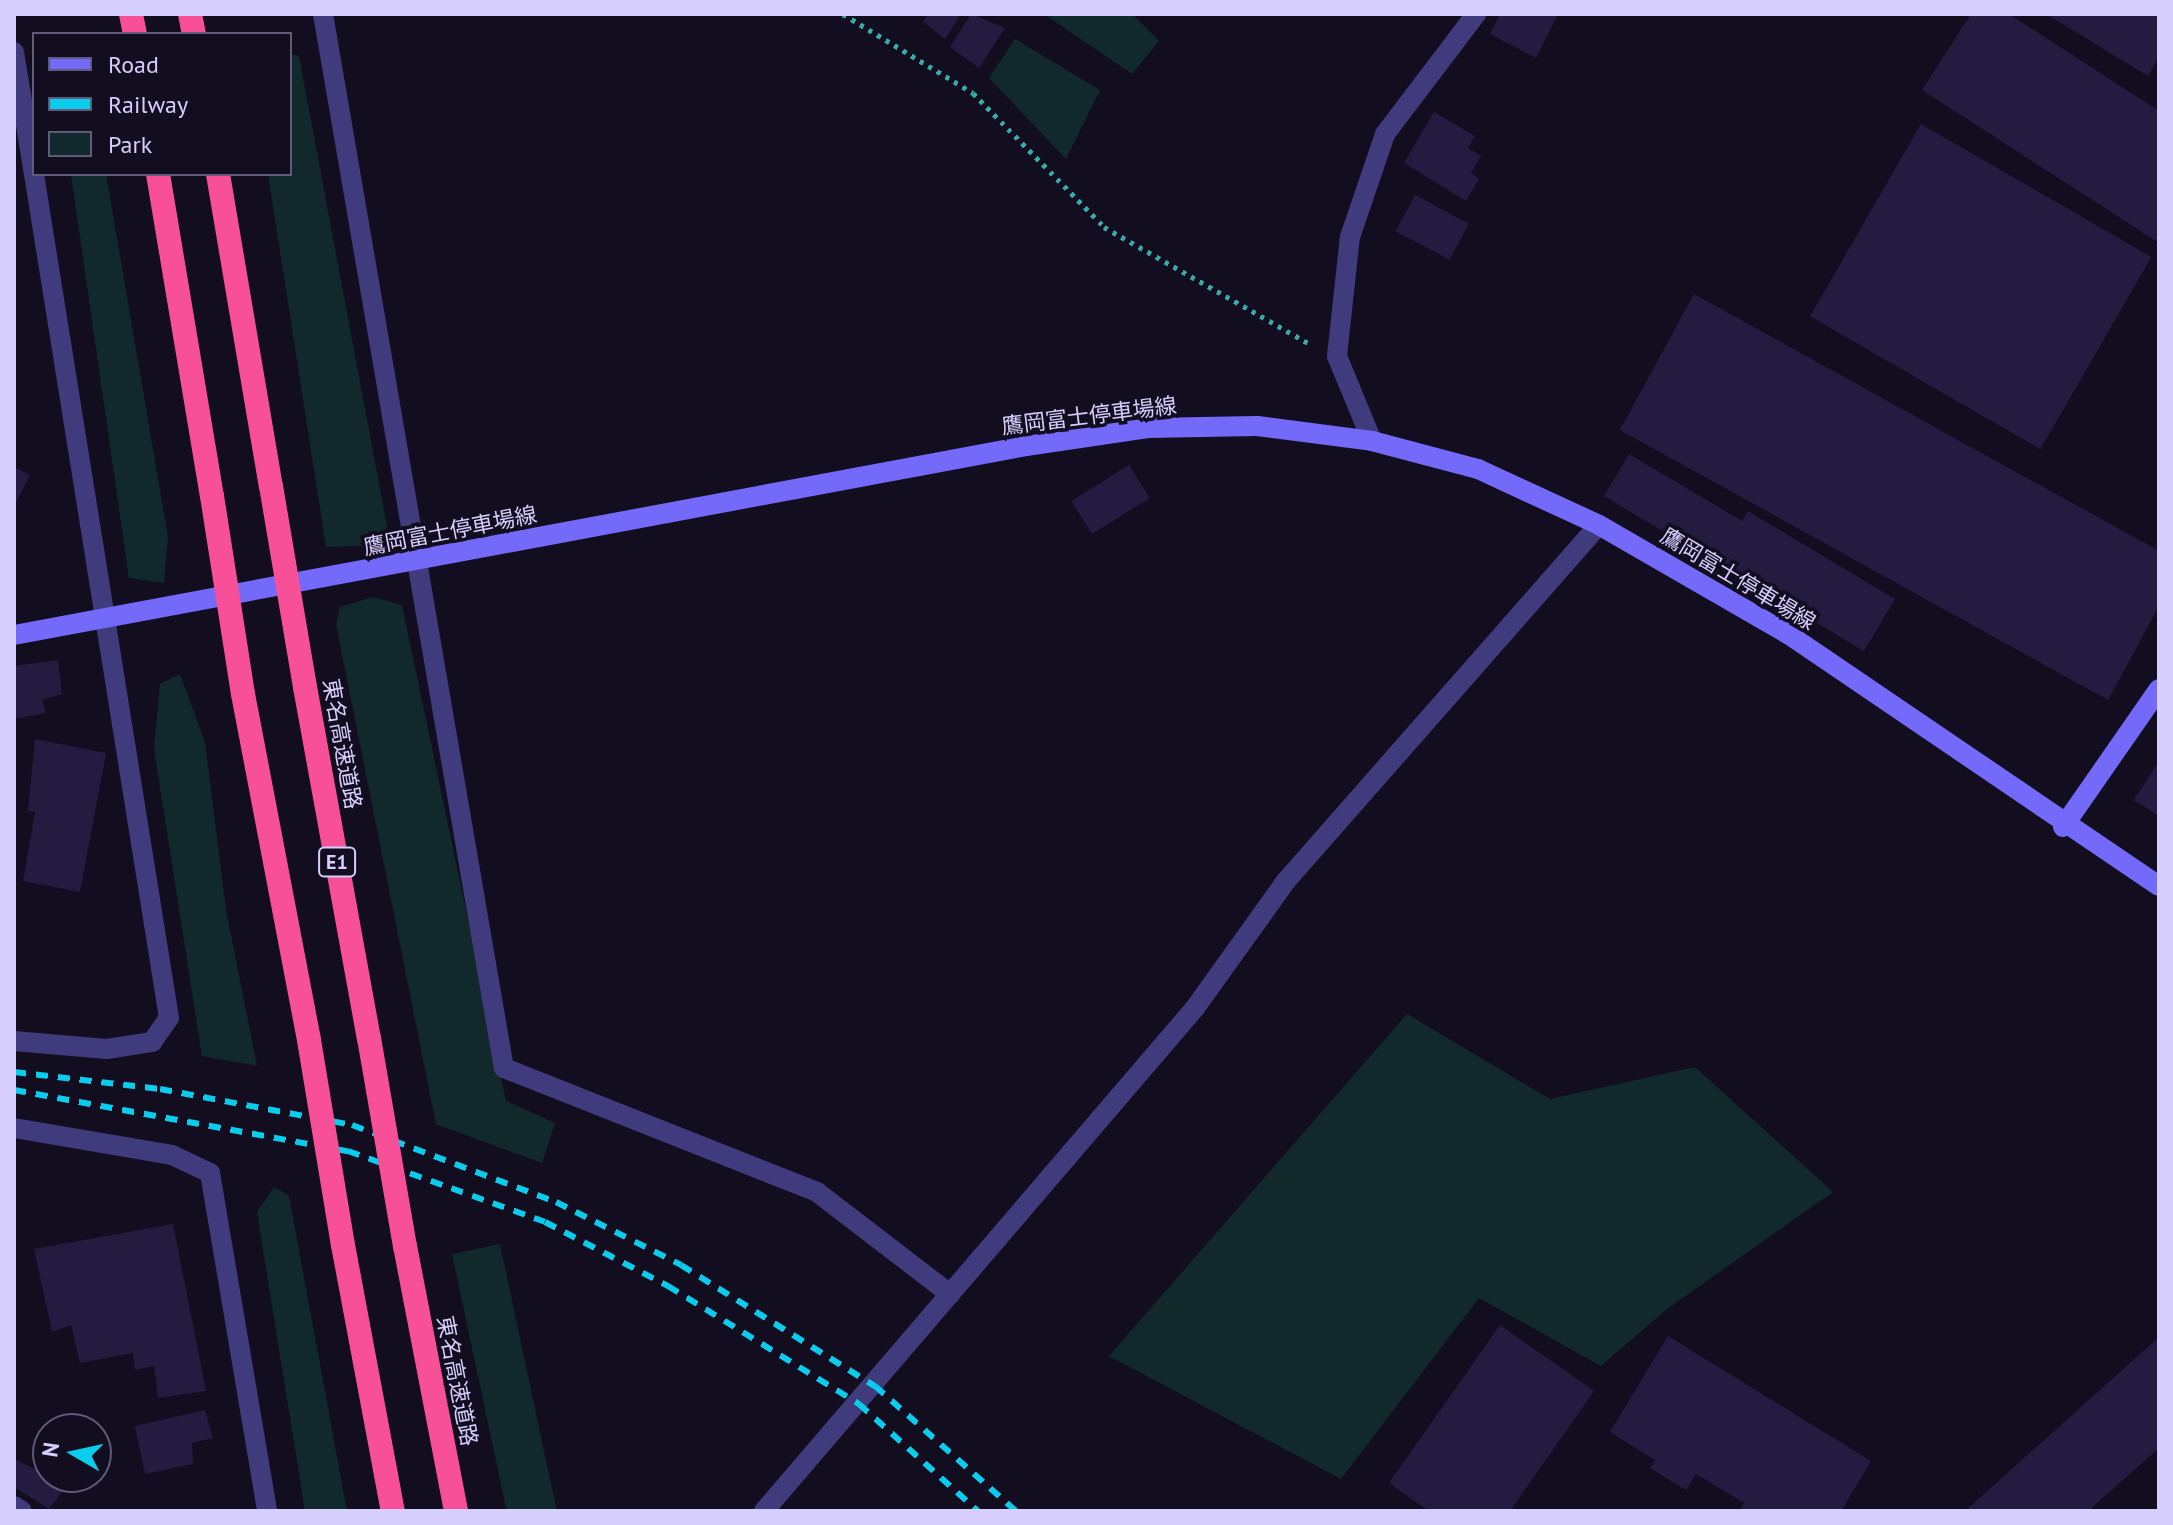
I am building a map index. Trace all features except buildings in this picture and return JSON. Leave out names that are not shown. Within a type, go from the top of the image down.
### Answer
[{"type":"highway","points":[[158,176],[243,694],[309,1040],[343,1245],[393,1511]]},
{"type":"highway","name":"東名高速道路","points":[[218,176],[305,687],[456,1511]]},
{"type":"main road","name":"鷹岡富士停車場線","points":[[14,635],[1148,428],[1257,426],[1372,441],[1478,469],[1599,525],[1788,634],[2063,827],[2159,886]]},
{"type":"main road","points":[[2063,827],[2159,689]]},
{"type":"street","points":[[323,14],[504,1068],[817,1192],[950,1294]]},
{"type":"street","points":[[1372,441],[1337,356],[1350,237],[1385,134],[1468,17]]},
{"type":"street","points":[[14,52],[32,162]]},
{"type":"street","points":[[14,1041],[107,1049],[152,1042],[169,1018],[34,176]]},
{"type":"street","points":[[764,1511],[1195,1008],[1286,881],[1599,525]]},
{"type":"street","points":[[14,1128],[172,1155],[210,1173],[267,1511]]},
{"type":"street","points":[[14,1506],[22,1511]]},
{"type":"path","points":[[843,14],[973,93],[1104,227],[1337,356]]},
{"type":"green space","points":[[1044,14],[1132,14],[1159,41],[1132,74]]},
{"type":"green space","points":[[1015,39],[1100,90],[1066,159],[989,78]]},
{"type":"green space","points":[[292,54],[299,56],[387,526],[380,545],[326,547],[268,176],[292,176]]},
{"type":"green space","points":[[71,176],[106,176],[168,537],[164,583],[129,578]]},
{"type":"green space","points":[[373,597],[402,605],[506,1101],[555,1123],[542,1163],[436,1124],[336,624],[340,607]]},
{"type":"green space","points":[[180,674],[205,742],[226,910],[257,1066],[202,1056],[154,749],[160,684]]},
{"type":"green space","points":[[1407,1014],[1550,1099],[1695,1067],[1833,1192],[1667,1309],[1601,1366],[1479,1298],[1341,1479],[1109,1356]]},
{"type":"green space","points":[[274,1187],[289,1196],[347,1511],[305,1511],[257,1212]]},
{"type":"green space","points":[[500,1244],[557,1511],[507,1511],[452,1254]]},
{"type":"railway","points":[[14,1072],[160,1089],[352,1125],[556,1202],[681,1265],[875,1386],[1016,1511]]},
{"type":"railway","points":[[14,1090],[348,1151],[545,1222],[668,1286],[859,1404],[978,1511]]}]
